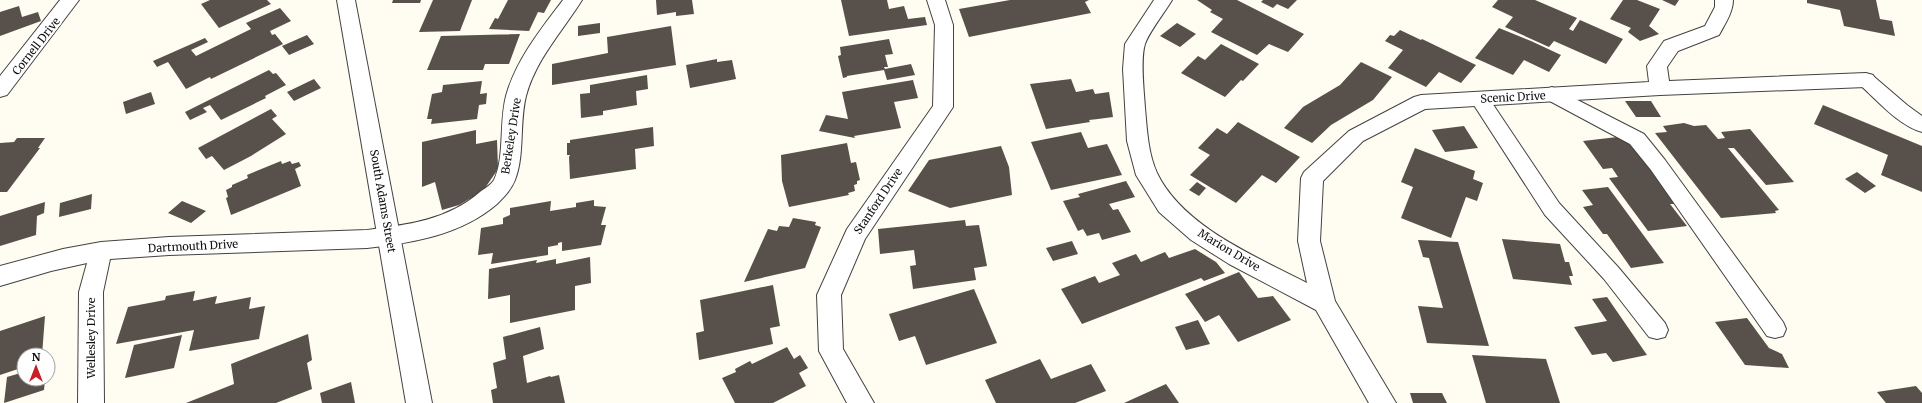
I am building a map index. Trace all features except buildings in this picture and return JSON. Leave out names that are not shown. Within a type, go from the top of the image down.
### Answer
[{"type":"street","name":"Cornell Drive","points":[[0,90],[70,0]]},
{"type":"street","name":"South Adams Street","points":[[346,0],[419,403]]},
{"type":"street","name":"Berkeley Drive","points":[[389,238],[428,229],[479,208],[502,186],[509,159],[516,97],[529,63],[545,38],[574,0]]},
{"type":"street","name":"Stanford Drive","points":[[861,403],[831,351],[829,295],[855,234],[943,107],[944,25],[936,0]]},
{"type":"street","name":"Marion Drive","points":[[1162,0],[1135,44],[1133,69],[1138,141],[1147,175],[1167,206],[1199,234],[1237,257],[1324,303]]},
{"type":"street","points":[[1660,88],[1657,66],[1671,46],[1712,30],[1724,7],[1724,0]]},
{"type":"street","name":"Scenic Drive","points":[[1324,303],[1309,241],[1312,178],[1356,136],[1421,102],[1660,88],[1866,80]]},
{"type":"street","name":"Dartmouth Drive","points":[[0,276],[41,264],[101,251],[175,246],[389,238]]},
{"type":"street","name":"Wellesley Drive","points":[[91,403],[91,292],[101,251]]},
{"type":"street","points":[[1324,303],[1383,403]]},
{"type":"lane","points":[[1866,80],[1900,110],[1922,125]]},
{"type":"lane","points":[[1552,94],[1637,139],[1658,165],[1775,329]]},
{"type":"lane","points":[[1479,99],[1552,208],[1610,273],[1657,330]]}]
